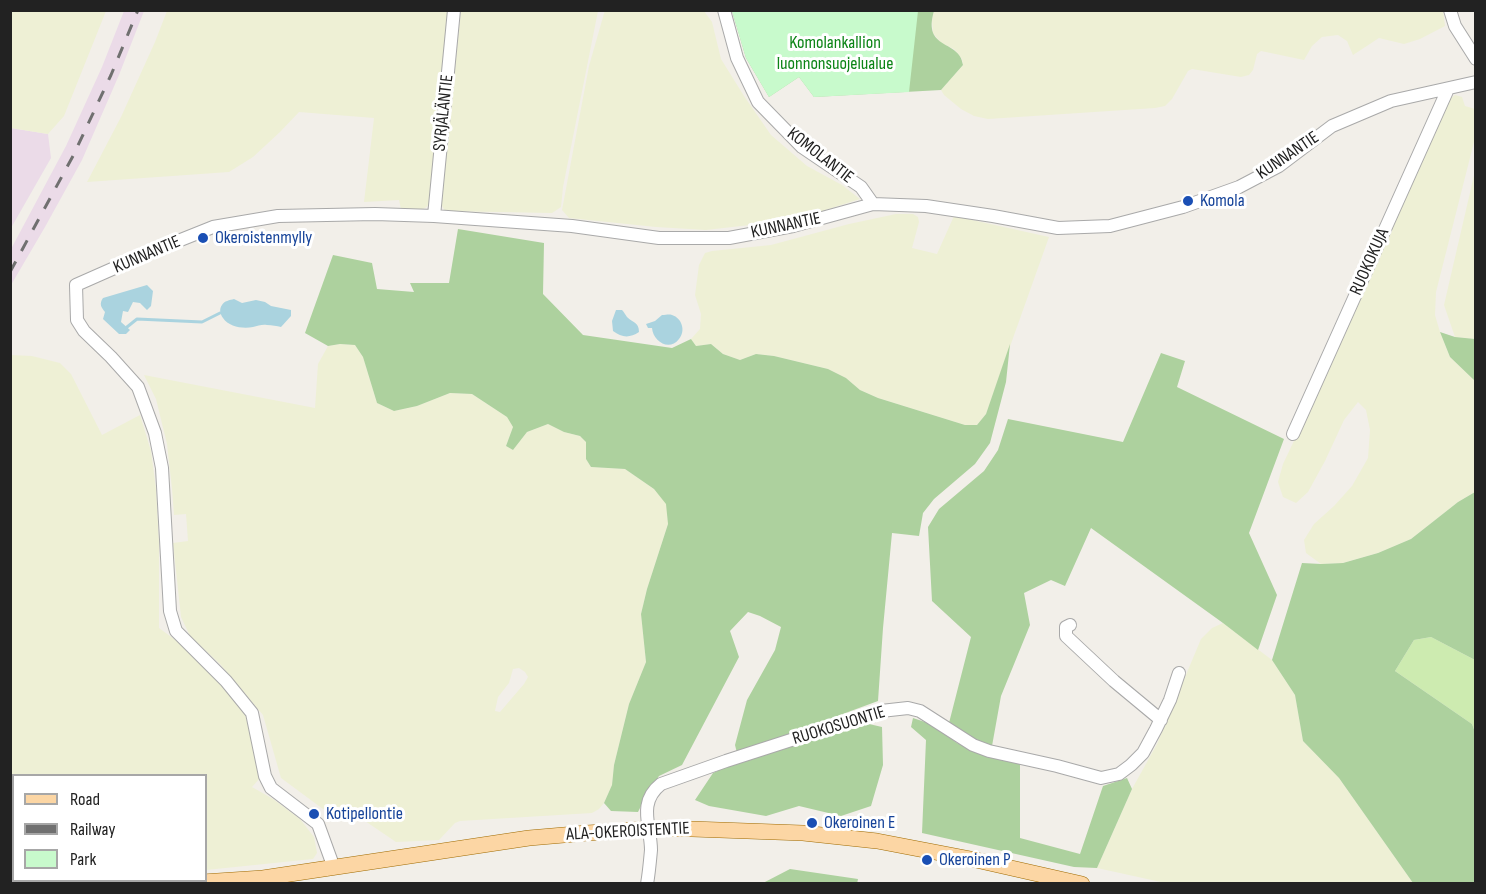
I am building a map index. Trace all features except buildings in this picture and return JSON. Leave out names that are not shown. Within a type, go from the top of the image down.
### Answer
[{"type":"main road","name":"ALA-OKEROISTENTIE","points":[[207,882],[263,878],[529,838],[587,832],[692,828],[803,833],[868,840],[929,850],[1082,884]]},
{"type":"main road","points":[[10,882],[20,884]]},
{"type":"main road","name":"ALA-OKEROISTENTIE","points":[[172,884],[202,882]]},
{"type":"street","name":"SYRJÄLÄNTIE","points":[[434,216],[454,10]]},
{"type":"street","name":"KOMOLANTIE","points":[[724,10],[737,58],[759,102],[802,147],[861,187],[873,204]]},
{"type":"street","points":[[1450,10],[1455,26],[1476,59]]},
{"type":"street","name":"KUNNANTIE","points":[[334,868],[318,825],[271,788],[265,776],[252,713],[226,681],[176,632],[170,611],[162,468],[155,434],[138,387],[84,331],[77,320],[76,285],[213,227],[278,216],[375,213],[572,226],[659,238],[729,238],[793,226],[873,204],[926,206],[1058,228],[1110,226],[1183,207],[1239,187],[1279,166],[1332,126],[1391,101],[1476,82]]},
{"type":"street","name":"RUOKOKUJA","points":[[1293,434],[1448,89]]},
{"type":"street","points":[[1070,625],[1066,627],[1066,636],[1114,681],[1161,720]]},
{"type":"street","name":"RUOKOSUONTIE","points":[[646,884],[651,849],[648,800],[653,790],[661,784],[880,711],[908,708],[920,711],[973,745],[989,751],[1101,778],[1119,774],[1143,753],[1161,720],[1179,673]]},
{"type":"shaded area","points":[[124,11],[144,11],[82,160],[11,285],[11,249],[66,146],[102,67]]},
{"type":"shaded area","points":[[11,128],[48,134],[51,158],[11,228]]},
{"type":"green space","points":[[605,10],[704,11],[712,22],[721,59],[771,135],[807,166],[842,185],[860,199],[794,220],[706,230],[569,218],[562,210],[589,66]]},
{"type":"green space","points":[[934,10],[1443,10],[1445,26],[1420,39],[1404,44],[1379,38],[1353,55],[1347,41],[1338,35],[1322,37],[1312,46],[1304,60],[1261,51],[1257,54],[1253,70],[1249,75],[1241,77],[1192,69],[1188,71],[1172,99],[1165,106],[988,119],[974,116],[961,109],[941,90],[963,65],[962,59],[954,49],[941,43],[933,33]]},
{"type":"green space","points":[[10,11],[106,11],[64,116],[48,134],[11,128]]},
{"type":"green space","points":[[167,11],[450,11],[430,204],[416,211],[401,209],[399,200],[364,202],[374,118],[299,112],[253,157],[229,172],[87,182],[121,117]]},
{"type":"green space","points":[[461,11],[598,11],[561,207],[552,213],[445,211],[441,204]]},
{"type":"green space","name":"Komolankallion luonnonsuojelualue","points":[[732,11],[934,11],[933,33],[937,39],[956,51],[963,65],[941,90],[814,97],[799,77],[769,97],[746,58]]},
{"type":"green space","name":"Komolankallion luonnonsuojelualue","points":[[732,11],[918,11],[909,92],[814,97],[799,77],[769,97],[746,58]]},
{"type":"green space","points":[[1455,95],[1462,97],[1465,106],[1475,109],[1475,138],[1436,292],[1435,315],[1450,357],[1475,381],[1475,492],[1458,502],[1411,539],[1378,553],[1343,563],[1321,564],[1306,553],[1304,540],[1314,524],[1352,486],[1368,458],[1370,430],[1366,410],[1358,402],[1344,420],[1308,492],[1296,503],[1283,497],[1278,482],[1283,464],[1448,100]]},
{"type":"green space","points":[[1475,171],[1475,339],[1455,337],[1444,305]]},
{"type":"green space","points":[[896,214],[913,214],[918,217],[919,222],[912,248],[937,254],[954,216],[1049,237],[986,414],[977,425],[965,425],[878,398],[860,390],[846,378],[828,369],[756,354],[740,360],[723,354],[711,344],[696,346],[691,339],[700,329],[701,314],[695,295],[699,265],[705,253],[771,245]]},
{"type":"green space","points":[[458,229],[544,243],[543,294],[583,335],[672,348],[691,339],[696,346],[711,344],[723,354],[740,360],[756,354],[774,356],[828,369],[846,378],[860,390],[878,398],[965,425],[977,425],[986,414],[1010,344],[1006,382],[990,443],[975,464],[934,499],[923,513],[919,536],[892,533],[878,701],[737,753],[735,745],[747,700],[775,650],[781,627],[748,612],[730,631],[739,657],[682,765],[659,776],[638,812],[611,811],[604,803],[612,785],[614,765],[629,704],[646,662],[641,614],[668,524],[666,504],[654,489],[625,469],[591,467],[586,459],[586,442],[580,436],[564,432],[548,424],[527,432],[513,450],[506,446],[513,427],[507,417],[472,394],[450,393],[417,406],[394,411],[377,403],[363,357],[355,345],[328,346],[305,333],[333,255],[372,263],[377,289],[414,292],[410,283],[449,283]]},
{"type":"green space","points":[[1440,332],[1455,337],[1475,339],[1475,381],[1450,357]]},
{"type":"green space","points":[[355,345],[363,357],[377,403],[394,411],[417,406],[450,393],[472,394],[507,417],[513,427],[506,446],[513,450],[527,432],[548,424],[564,432],[580,436],[586,442],[586,459],[591,467],[625,469],[654,489],[667,504],[668,524],[641,614],[646,662],[629,704],[614,765],[612,785],[599,809],[592,813],[460,821],[455,823],[439,840],[396,842],[343,806],[323,809],[281,778],[263,715],[220,664],[190,636],[181,617],[173,543],[188,541],[186,514],[174,515],[167,444],[156,399],[144,375],[315,408],[318,364],[328,346]],"holes":[[[519,668],[528,677],[524,684],[500,712],[495,711],[498,697],[509,683],[513,669]]]},
{"type":"green space","points":[[1161,353],[1185,361],[1177,387],[1284,439],[1249,533],[1277,595],[1258,650],[1091,528],[1065,586],[1051,580],[1024,593],[1030,625],[1001,696],[992,746],[976,740],[949,723],[971,637],[932,601],[928,527],[939,509],[984,471],[998,450],[1008,419],[1123,442]]},
{"type":"green space","points":[[10,355],[32,356],[60,363],[71,374],[102,435],[140,415],[151,451],[156,489],[159,543],[159,628],[197,656],[246,716],[261,777],[252,787],[300,819],[314,837],[317,853],[313,859],[207,870],[207,774],[12,774],[11,869]]},
{"type":"green space","points":[[1475,492],[1475,660],[1431,637],[1414,640],[1395,671],[1472,724],[1475,732],[1475,883],[1413,883],[1339,778],[1303,741],[1295,695],[1272,660],[1302,563],[1343,563],[1378,553],[1411,539],[1458,502]]},
{"type":"green space","points":[[1223,623],[1272,660],[1295,695],[1303,741],[1339,778],[1413,883],[1170,884],[1097,868],[1132,789],[1157,744],[1201,639],[1212,628]]},
{"type":"green space","points":[[1431,637],[1475,660],[1475,732],[1472,724],[1395,671],[1414,640]]},
{"type":"green space","points":[[913,718],[931,724],[957,743],[994,758],[1020,764],[1020,838],[1080,854],[1103,786],[1127,778],[1132,789],[1097,868],[1074,867],[922,833],[926,740],[911,727]]},
{"type":"green space","points":[[869,724],[882,727],[883,765],[871,806],[841,816],[799,806],[766,816],[709,806],[695,800],[713,773],[730,765]]},
{"type":"green space","points":[[790,869],[858,879],[857,884],[763,883]]},
{"type":"water","points":[[147,285],[153,291],[151,306],[147,310],[140,303],[133,302],[128,312],[123,311],[121,322],[130,330],[126,334],[119,334],[103,319],[105,312],[101,305],[103,298]]},
{"type":"water","points":[[234,299],[242,303],[256,300],[265,302],[271,306],[291,310],[291,316],[281,327],[265,325],[249,328],[236,327],[226,321],[220,312],[224,303]]},
{"type":"water","points":[[616,310],[622,310],[637,324],[639,332],[626,336],[613,331],[612,321]]},
{"type":"water","points":[[662,315],[675,317],[682,325],[681,336],[671,345],[658,341],[652,328],[648,328],[646,324]]},
{"type":"waterway","points":[[127,327],[137,319],[202,322],[220,313]]},
{"type":"railway","points":[[10,272],[73,156],[138,10]]},
{"type":"place","name":"Komola","points":[[1188,201]]},
{"type":"place","name":"Okeroistenmylly","points":[[203,238]]},
{"type":"place","name":"Kotipellontie","points":[[314,814]]},
{"type":"place","name":"Okeroinen E","points":[[812,823]]},
{"type":"place","name":"Okeroinen P","points":[[927,860]]}]
